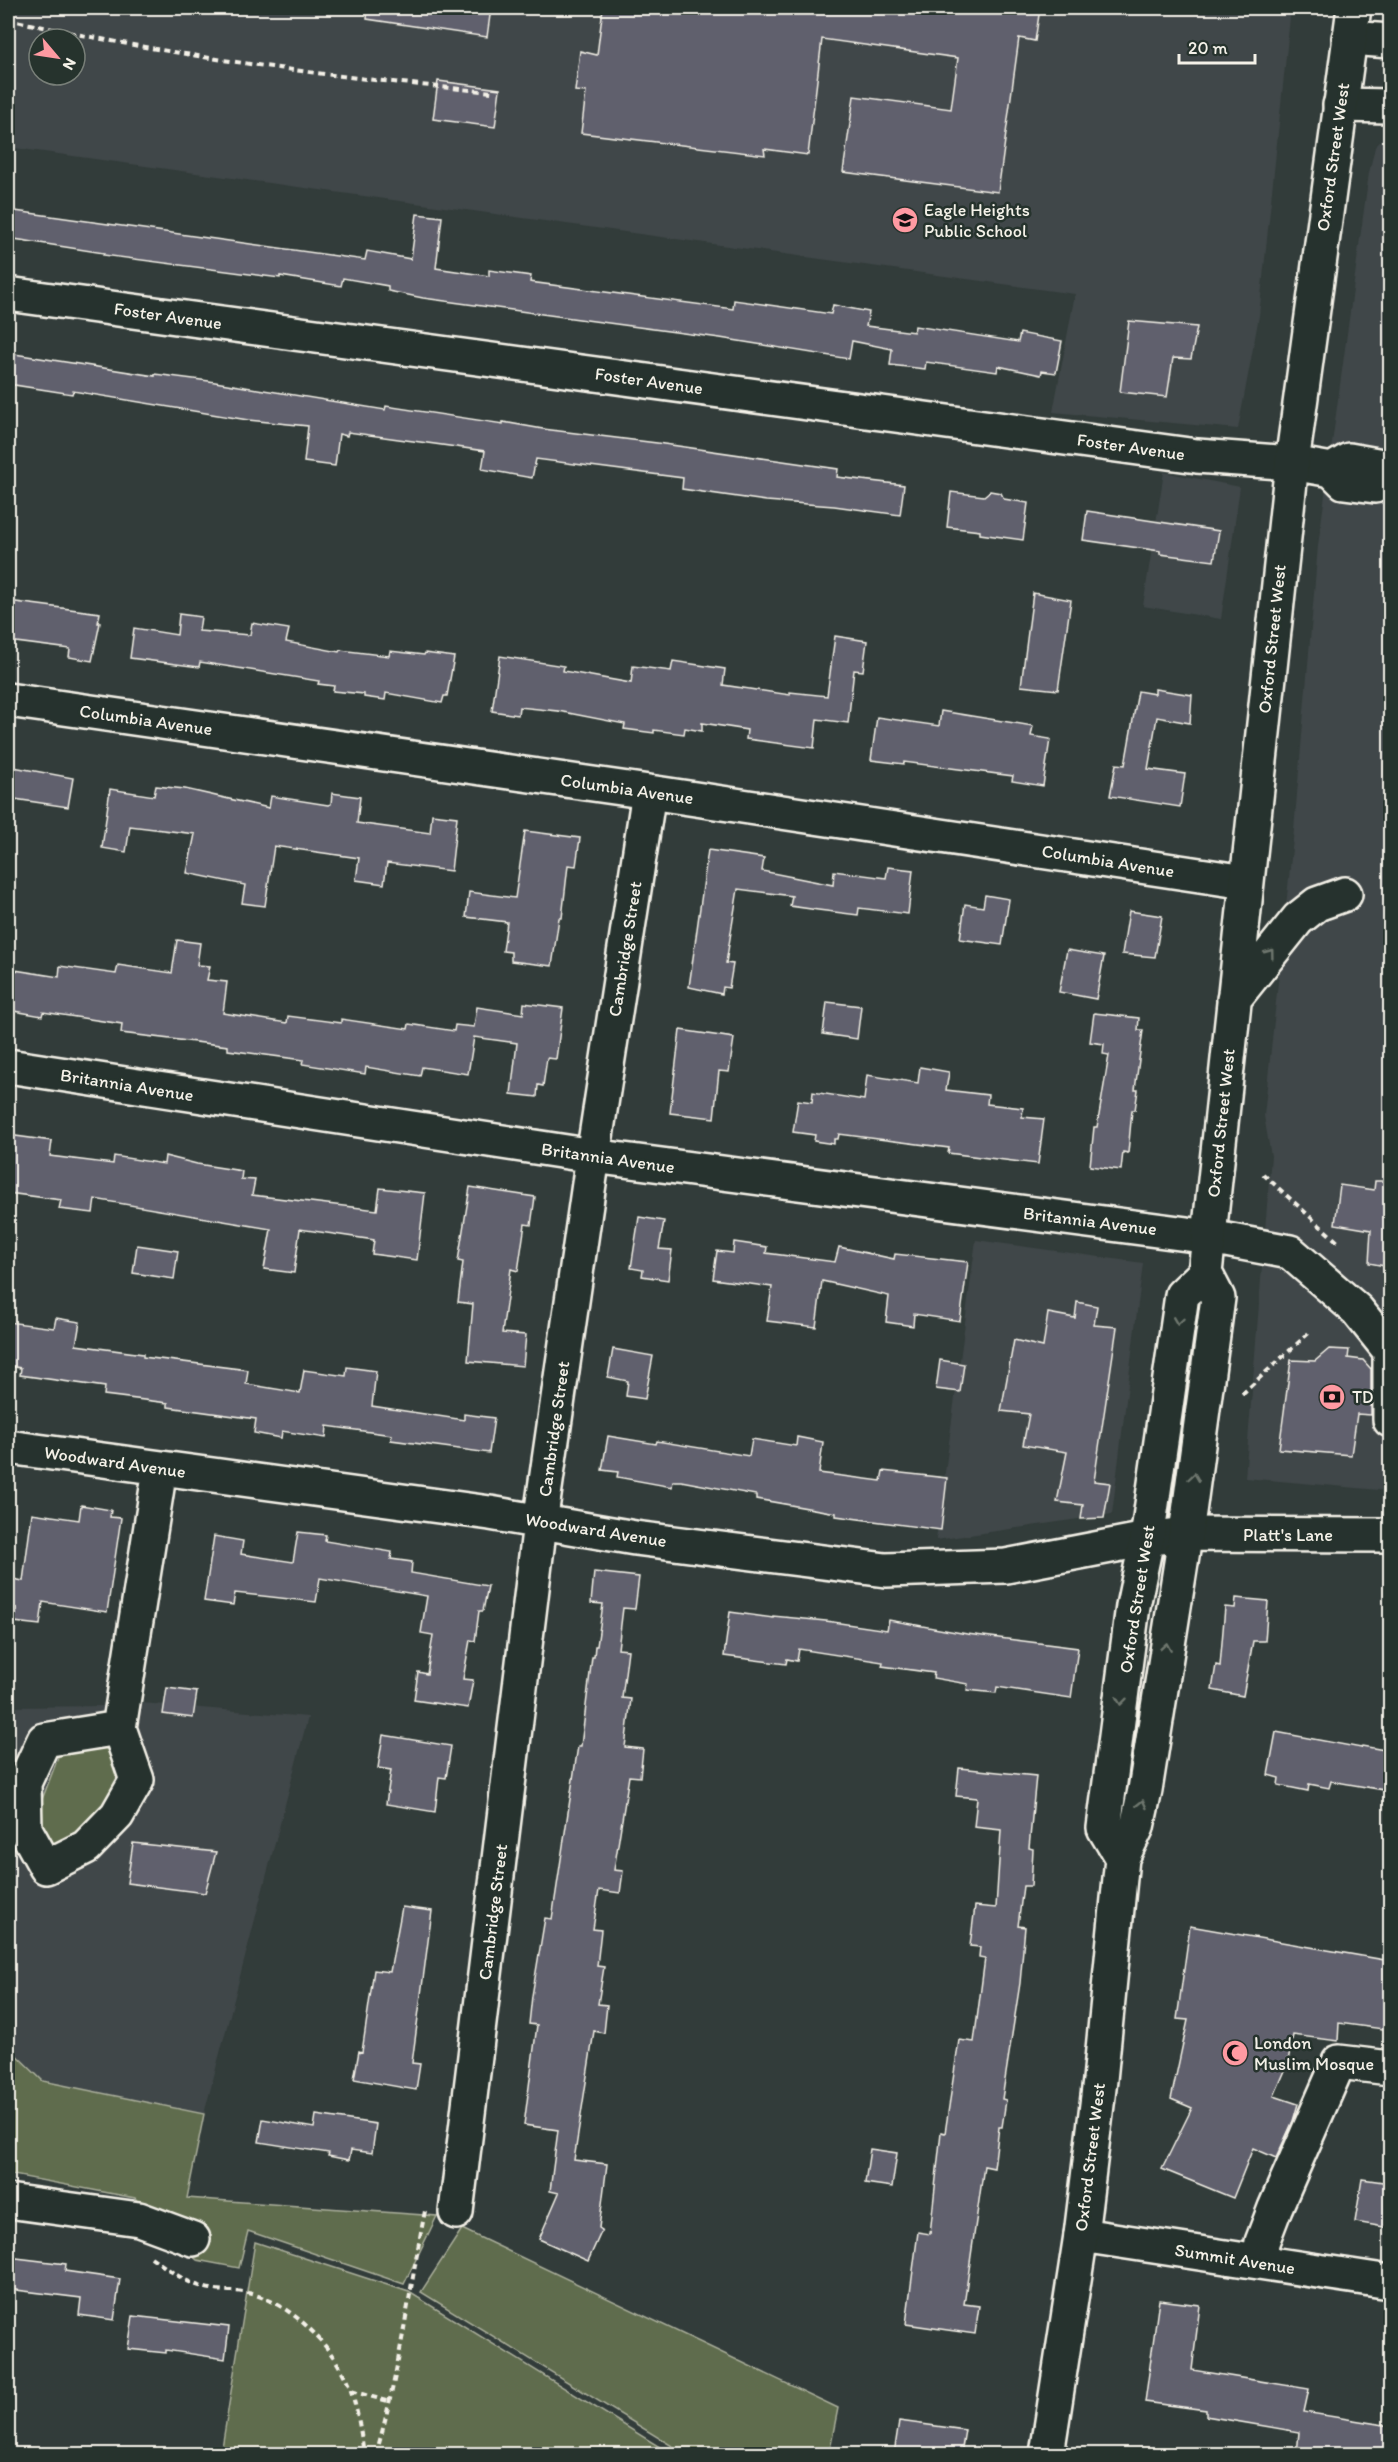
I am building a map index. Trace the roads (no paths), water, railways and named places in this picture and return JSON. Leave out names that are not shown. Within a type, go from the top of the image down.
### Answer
[{"type":"street","points":[[1351,23],[1390,41]]},
{"type":"street","name":"Oxford Street West","points":[[1047,2454],[1080,2235],[1100,2080],[1122,1858],[1137,1827],[1145,1790],[1185,1534],[1218,1298],[1205,1273],[1292,462],[1351,23]]},
{"type":"street","points":[[1340,105],[1390,106]]},
{"type":"street","name":"Foster Avenue","points":[[8,294],[1185,454],[1292,462],[1332,470],[1344,482],[1375,486],[1390,476]]},
{"type":"street","name":"Columbia Avenue","points":[[8,700],[649,792],[1246,882]]},
{"type":"street","name":"Cambridge Street","points":[[441,2208],[592,1156],[649,792]]},
{"type":"street","points":[[1234,999],[1281,937],[1298,919],[1317,904],[1345,894]]},
{"type":"street","name":"Britannia Avenue","points":[[8,1066],[592,1156],[1210,1237],[1290,1252],[1357,1310],[1390,1351]]},
{"type":"street","name":"Oxford Street West","points":[[1122,1858],[1104,1828],[1133,1605],[1147,1539],[1182,1295],[1205,1273]]},
{"type":"street","points":[[1390,1351],[1390,1420]]},
{"type":"street","name":"Woodward Avenue","points":[[8,1447],[490,1513],[635,1538],[886,1569],[1006,1566],[1185,1534]]},
{"type":"street","points":[[119,1728],[160,1469]]},
{"type":"street","name":"Platt's Lane","points":[[1185,1534],[1390,1535]]},
{"type":"street","points":[[1260,2262],[1262,2242],[1275,2208],[1339,2062],[1390,2068]]},
{"type":"street","points":[[8,2201],[139,2219],[193,2239]]},
{"type":"street","name":"Summit Avenue","points":[[1080,2235],[1390,2282]]},
{"type":"place","name":"Eagle Heights Public School","points":[[905,220]]},
{"type":"place","name":"TD","points":[[1332,1397]]},
{"type":"place","name":"London Muslim Mosque","points":[[1235,2053]]}]
